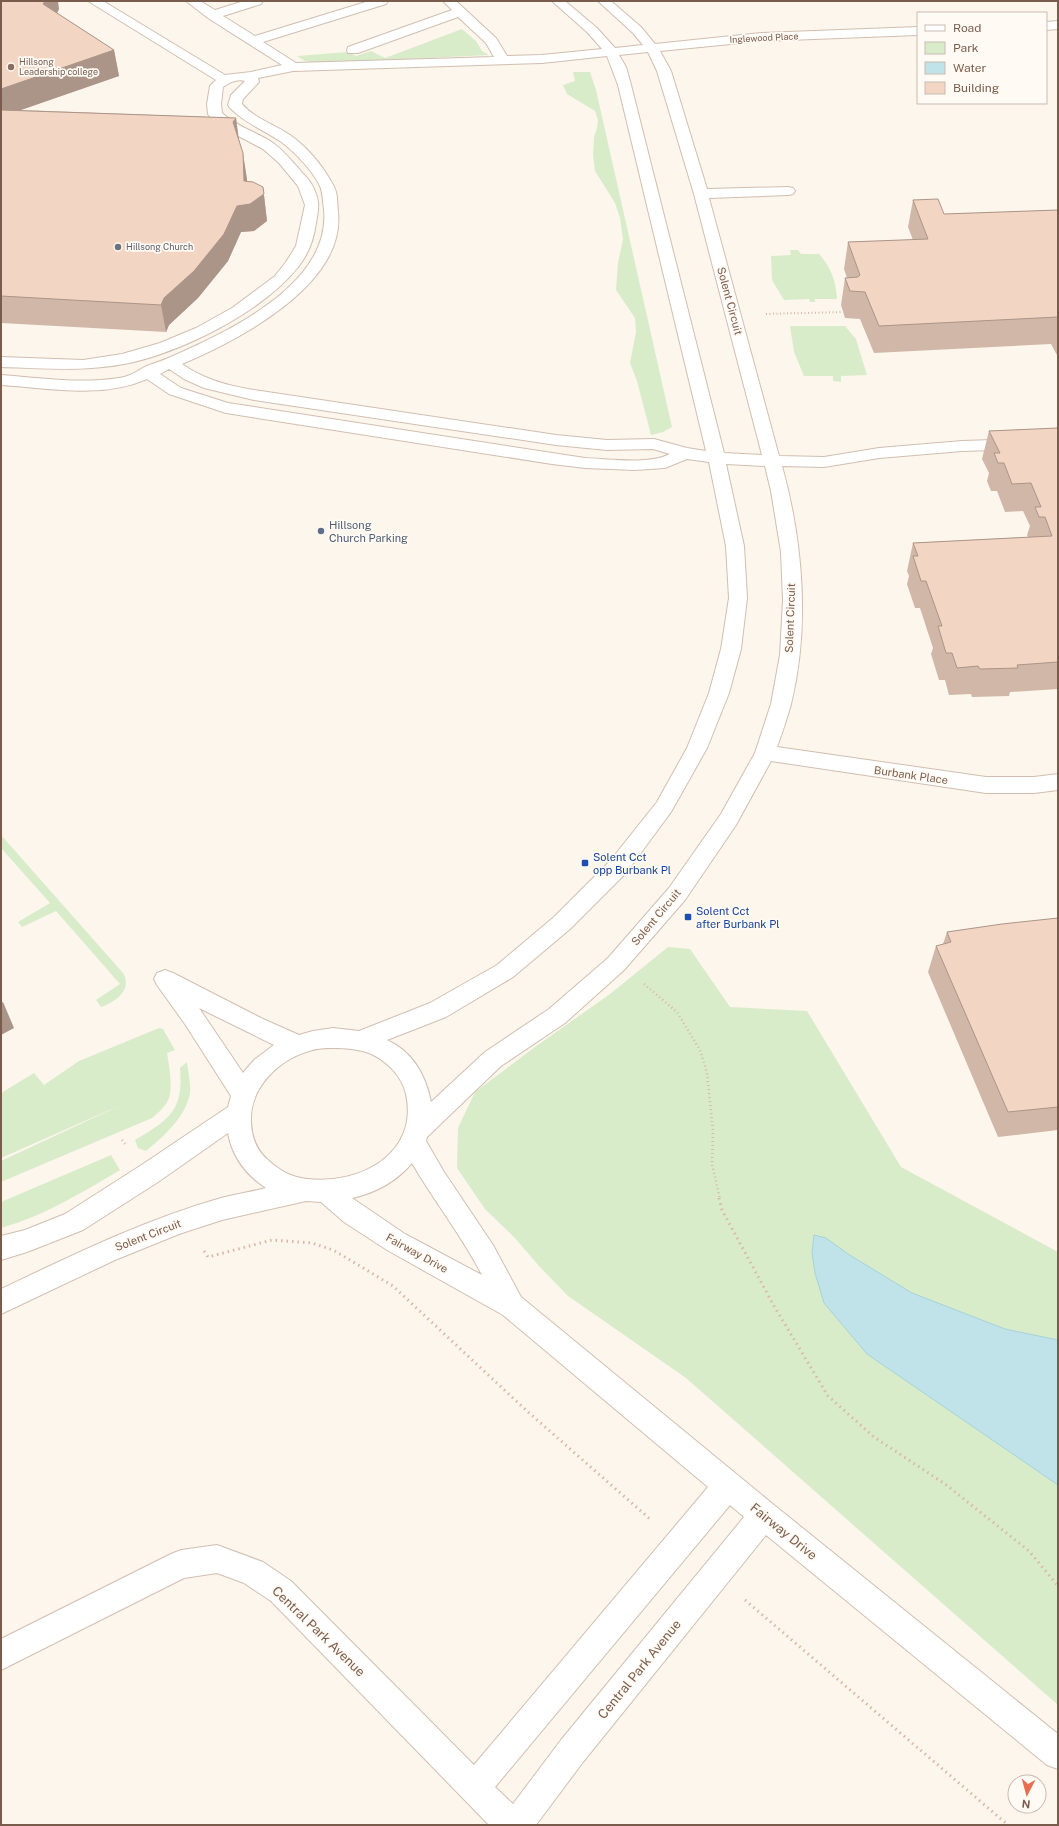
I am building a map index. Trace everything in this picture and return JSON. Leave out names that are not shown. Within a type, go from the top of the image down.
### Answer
[{"type":"street","points":[[1,362],[84,365],[124,359],[166,346],[202,331],[238,311],[280,280],[293,264],[303,246],[308,229],[312,205],[305,185],[284,160],[268,146],[226,124],[216,114],[214,104],[217,86],[224,80],[94,1]]},
{"type":"street","points":[[192,1],[293,67]]},
{"type":"street","points":[[212,15],[257,1]]},
{"type":"street","points":[[253,41],[382,1]]},
{"type":"street","points":[[449,1],[491,41],[503,60]]},
{"type":"street","points":[[360,1040],[438,1010],[505,971],[562,922],[618,867],[664,807],[697,748],[719,693],[731,649],[738,598],[735,546],[626,91],[619,67],[611,52],[594,32],[558,1]]},
{"type":"street","name":"Solent Circuit","points":[[1,1302],[106,1252],[184,1221],[222,1209],[315,1192],[350,1189],[371,1180],[390,1169],[415,1136],[493,1059],[557,1016],[616,964],[677,894],[729,819],[765,753],[781,704],[790,655],[792,600],[790,552],[780,491],[701,194],[664,71],[652,48],[637,30],[604,1]]},
{"type":"street","points":[[353,50],[459,12]]},
{"type":"street","points":[[1047,26],[1058,25]]},
{"type":"street","name":"Inglewood Place","points":[[224,80],[231,77],[251,76],[293,67],[542,58],[761,37],[917,31]]},
{"type":"street","points":[[1,380],[72,384],[120,383],[192,354],[246,327],[283,300],[312,273],[330,234],[333,211],[329,189],[306,157],[286,139],[240,112],[235,105],[236,98],[252,82],[251,76]]},
{"type":"street","points":[[701,194],[788,191]]},
{"type":"street","points":[[120,383],[124,359]]},
{"type":"street","points":[[170,363],[179,370],[210,386],[254,395],[556,440],[607,445],[654,444],[685,453],[715,458],[824,462],[879,453],[962,446],[1058,442]]},
{"type":"street","points":[[29,382],[40,364]]},
{"type":"street","points":[[147,372],[175,391],[186,396],[226,408],[552,459],[585,463],[635,465],[665,463],[685,453]]},
{"type":"street","name":"Burbank Place","points":[[765,753],[986,785],[1034,785],[1058,782]]},
{"type":"street","points":[[298,1045],[256,1026],[165,979],[193,1017],[241,1104],[240,1139],[253,1162],[275,1181],[315,1192]]},
{"type":"street","points":[[1,1248],[74,1222],[149,1174],[241,1104],[260,1068],[281,1052],[306,1042],[333,1038],[360,1040],[384,1049],[403,1064],[416,1084],[421,1106],[415,1136]]},
{"type":"street","name":"Fairway Drive","points":[[415,1136],[435,1180],[484,1253],[512,1306]]},
{"type":"street","name":"Fairway Drive","points":[[315,1192],[353,1214],[396,1242],[512,1306],[764,1515],[1058,1754]]},
{"type":"street","points":[[475,1787],[728,1485]]},
{"type":"street","name":"Central Park Avenue","points":[[517,1825],[572,1751],[764,1515]]},
{"type":"street","name":"Central Park Avenue","points":[[1,1655],[181,1564],[217,1559],[253,1572],[281,1591],[511,1825]]},
{"type":"path","points":[[734,315],[843,312]]},
{"type":"path","points":[[616,964],[646,985],[677,1012],[700,1050],[706,1074],[713,1131],[712,1164],[722,1210],[774,1306],[828,1396],[874,1437],[945,1484],[1029,1551],[1058,1586]]},
{"type":"path","points":[[122,1140],[149,1174]]},
{"type":"path","points":[[184,1221],[208,1257],[272,1240],[312,1243],[333,1250],[392,1286],[528,1412],[680,1544]]},
{"type":"path","points":[[716,1575],[1008,1825]]},
{"type":"green space","points":[[462,29],[476,41],[482,51],[489,55],[320,63],[305,61],[297,56],[348,52],[356,56],[371,51],[385,58]]},
{"type":"green space","points":[[573,72],[590,72],[596,90],[672,427],[663,432],[651,435],[637,381],[630,363],[636,332],[635,318],[616,290],[618,263],[623,239],[620,218],[615,203],[595,171],[593,155],[594,137],[598,120],[595,111],[567,94],[563,85],[575,81]]},
{"type":"green space","points":[[790,250],[798,250],[801,254],[819,254],[827,264],[832,275],[837,299],[815,299],[815,302],[810,302],[809,299],[784,300],[772,280],[771,256],[791,255]]},
{"type":"green space","points":[[790,326],[845,326],[856,339],[867,375],[841,376],[841,382],[833,381],[833,376],[804,376],[794,352]]},
{"type":"green space","points":[[1,835],[123,973],[126,979],[126,985],[117,999],[101,1007],[96,1000],[120,984],[56,911],[22,927],[18,922],[50,903],[1,848]]},
{"type":"green space","points":[[668,947],[690,949],[730,1007],[807,1011],[901,1167],[1058,1252],[1058,1705],[686,1378],[568,1296],[514,1237],[485,1209],[457,1168],[458,1128],[475,1092],[610,994]]},
{"type":"green space","points":[[159,1028],[163,1029],[175,1050],[167,1053],[171,1087],[168,1101],[160,1111],[152,1118],[1,1182],[1,1161],[121,1105],[1,1158],[1,1093],[34,1073],[44,1085],[79,1061]]},
{"type":"green space","points":[[187,1062],[190,1093],[184,1110],[173,1126],[146,1151],[138,1148],[135,1140],[165,1120],[172,1112],[179,1094],[181,1082],[180,1068]]},
{"type":"green space","points":[[111,1155],[120,1170],[48,1210],[1,1228],[1,1202]]},
{"type":"water","points":[[814,1235],[826,1238],[848,1254],[912,1293],[1005,1329],[1058,1340],[1058,1485],[867,1354],[824,1303],[815,1273],[812,1253]]},
{"type":"building","points":[[1,1],[45,1],[43,4],[114,50],[1,89]]},
{"type":"building","name":"Hillsong Church","points":[[1,110],[236,118],[233,122],[243,153],[244,181],[253,182],[263,187],[264,194],[250,204],[237,206],[224,234],[194,271],[164,298],[161,305],[1,296]]},
{"type":"building","points":[[938,199],[944,214],[1058,210],[1058,317],[879,326],[865,292],[850,291],[845,278],[858,277],[860,275],[848,242],[928,239],[913,200]]},
{"type":"building","points":[[1058,428],[1058,662],[1017,665],[1018,668],[980,669],[978,666],[957,668],[952,653],[946,653],[938,626],[942,626],[926,581],[921,581],[913,556],[918,556],[913,543],[1052,536],[1045,517],[1039,517],[1035,507],[1041,507],[1031,483],[1012,484],[1004,463],[998,463],[994,453],[1000,453],[989,431]]},
{"type":"building","points":[[1058,918],[1058,1107],[1008,1112],[936,946],[951,942],[947,932]]},
{"type":"place","name":"Hillsong Leadership college","points":[[11,67]]},
{"type":"place","name":"Hillsong Church","points":[[118,247]]},
{"type":"place","name":"Hillsong Church Parking","points":[[321,531]]},
{"type":"place","name":"Solent Cct opp Burbank Pl","points":[[585,863]]},
{"type":"place","name":"Solent Cct after Burbank Pl","points":[[688,917]]}]
